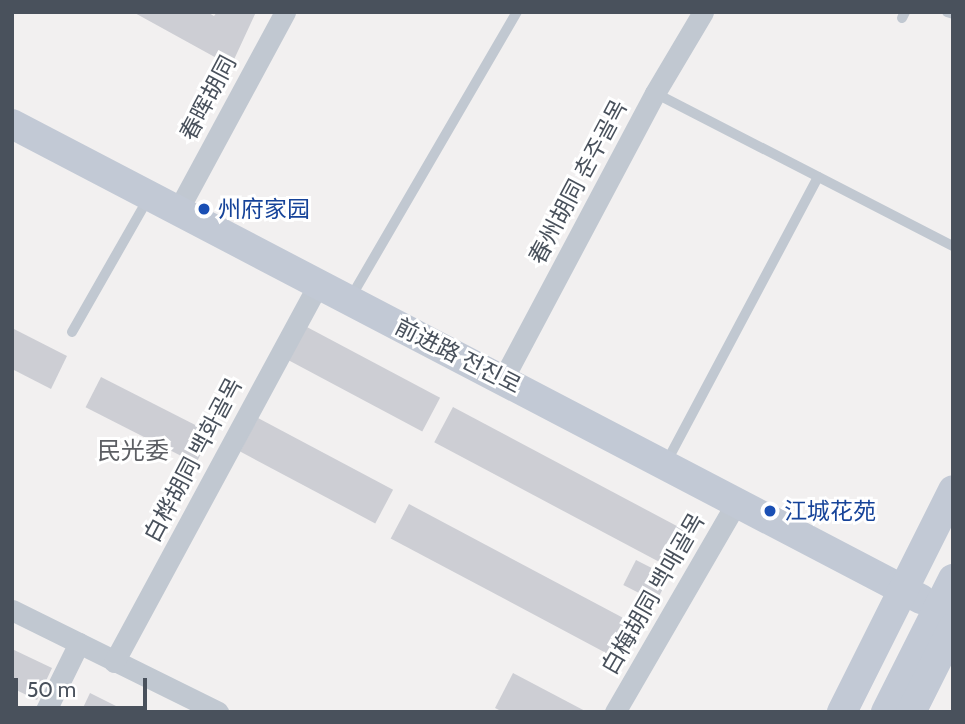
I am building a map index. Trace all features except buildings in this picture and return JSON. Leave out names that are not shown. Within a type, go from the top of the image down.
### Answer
[{"type":"street","name":"春晖胡同","points":[[178,210],[285,12]]},
{"type":"street","name":"春州胡同 춘주골목","points":[[503,379],[655,93],[702,12]]},
{"type":"street","name":"前进路 전진로","points":[[12,124],[503,379],[933,609]]},
{"type":"street","name":"白桦胡同 백화골목","points":[[114,662],[319,284]]},
{"type":"street","points":[[911,712],[933,609],[953,490]]},
{"type":"street","name":"白梅胡同 백매골목","points":[[615,712],[736,503]]},
{"type":"street","points":[[886,712],[933,609],[953,536]]},
{"type":"street","points":[[863,712],[953,579]]},
{"type":"street","points":[[842,712],[933,609]]},
{"type":"street","points":[[12,610],[212,710]]},
{"type":"street","points":[[45,712],[79,643]]},
{"type":"lane","points":[[349,300],[517,12]]},
{"type":"lane","points":[[947,12],[953,14]]},
{"type":"lane","points":[[655,93],[953,246]]},
{"type":"lane","points":[[665,466],[818,177]]},
{"type":"lane","points":[[72,332],[150,195]]},
{"type":"place","name":"州府家园","points":[[204,209]]},
{"type":"place","name":"江城花苑","points":[[770,511]]},
{"type":"district","name":"民光委","points":[[133,451]]}]
